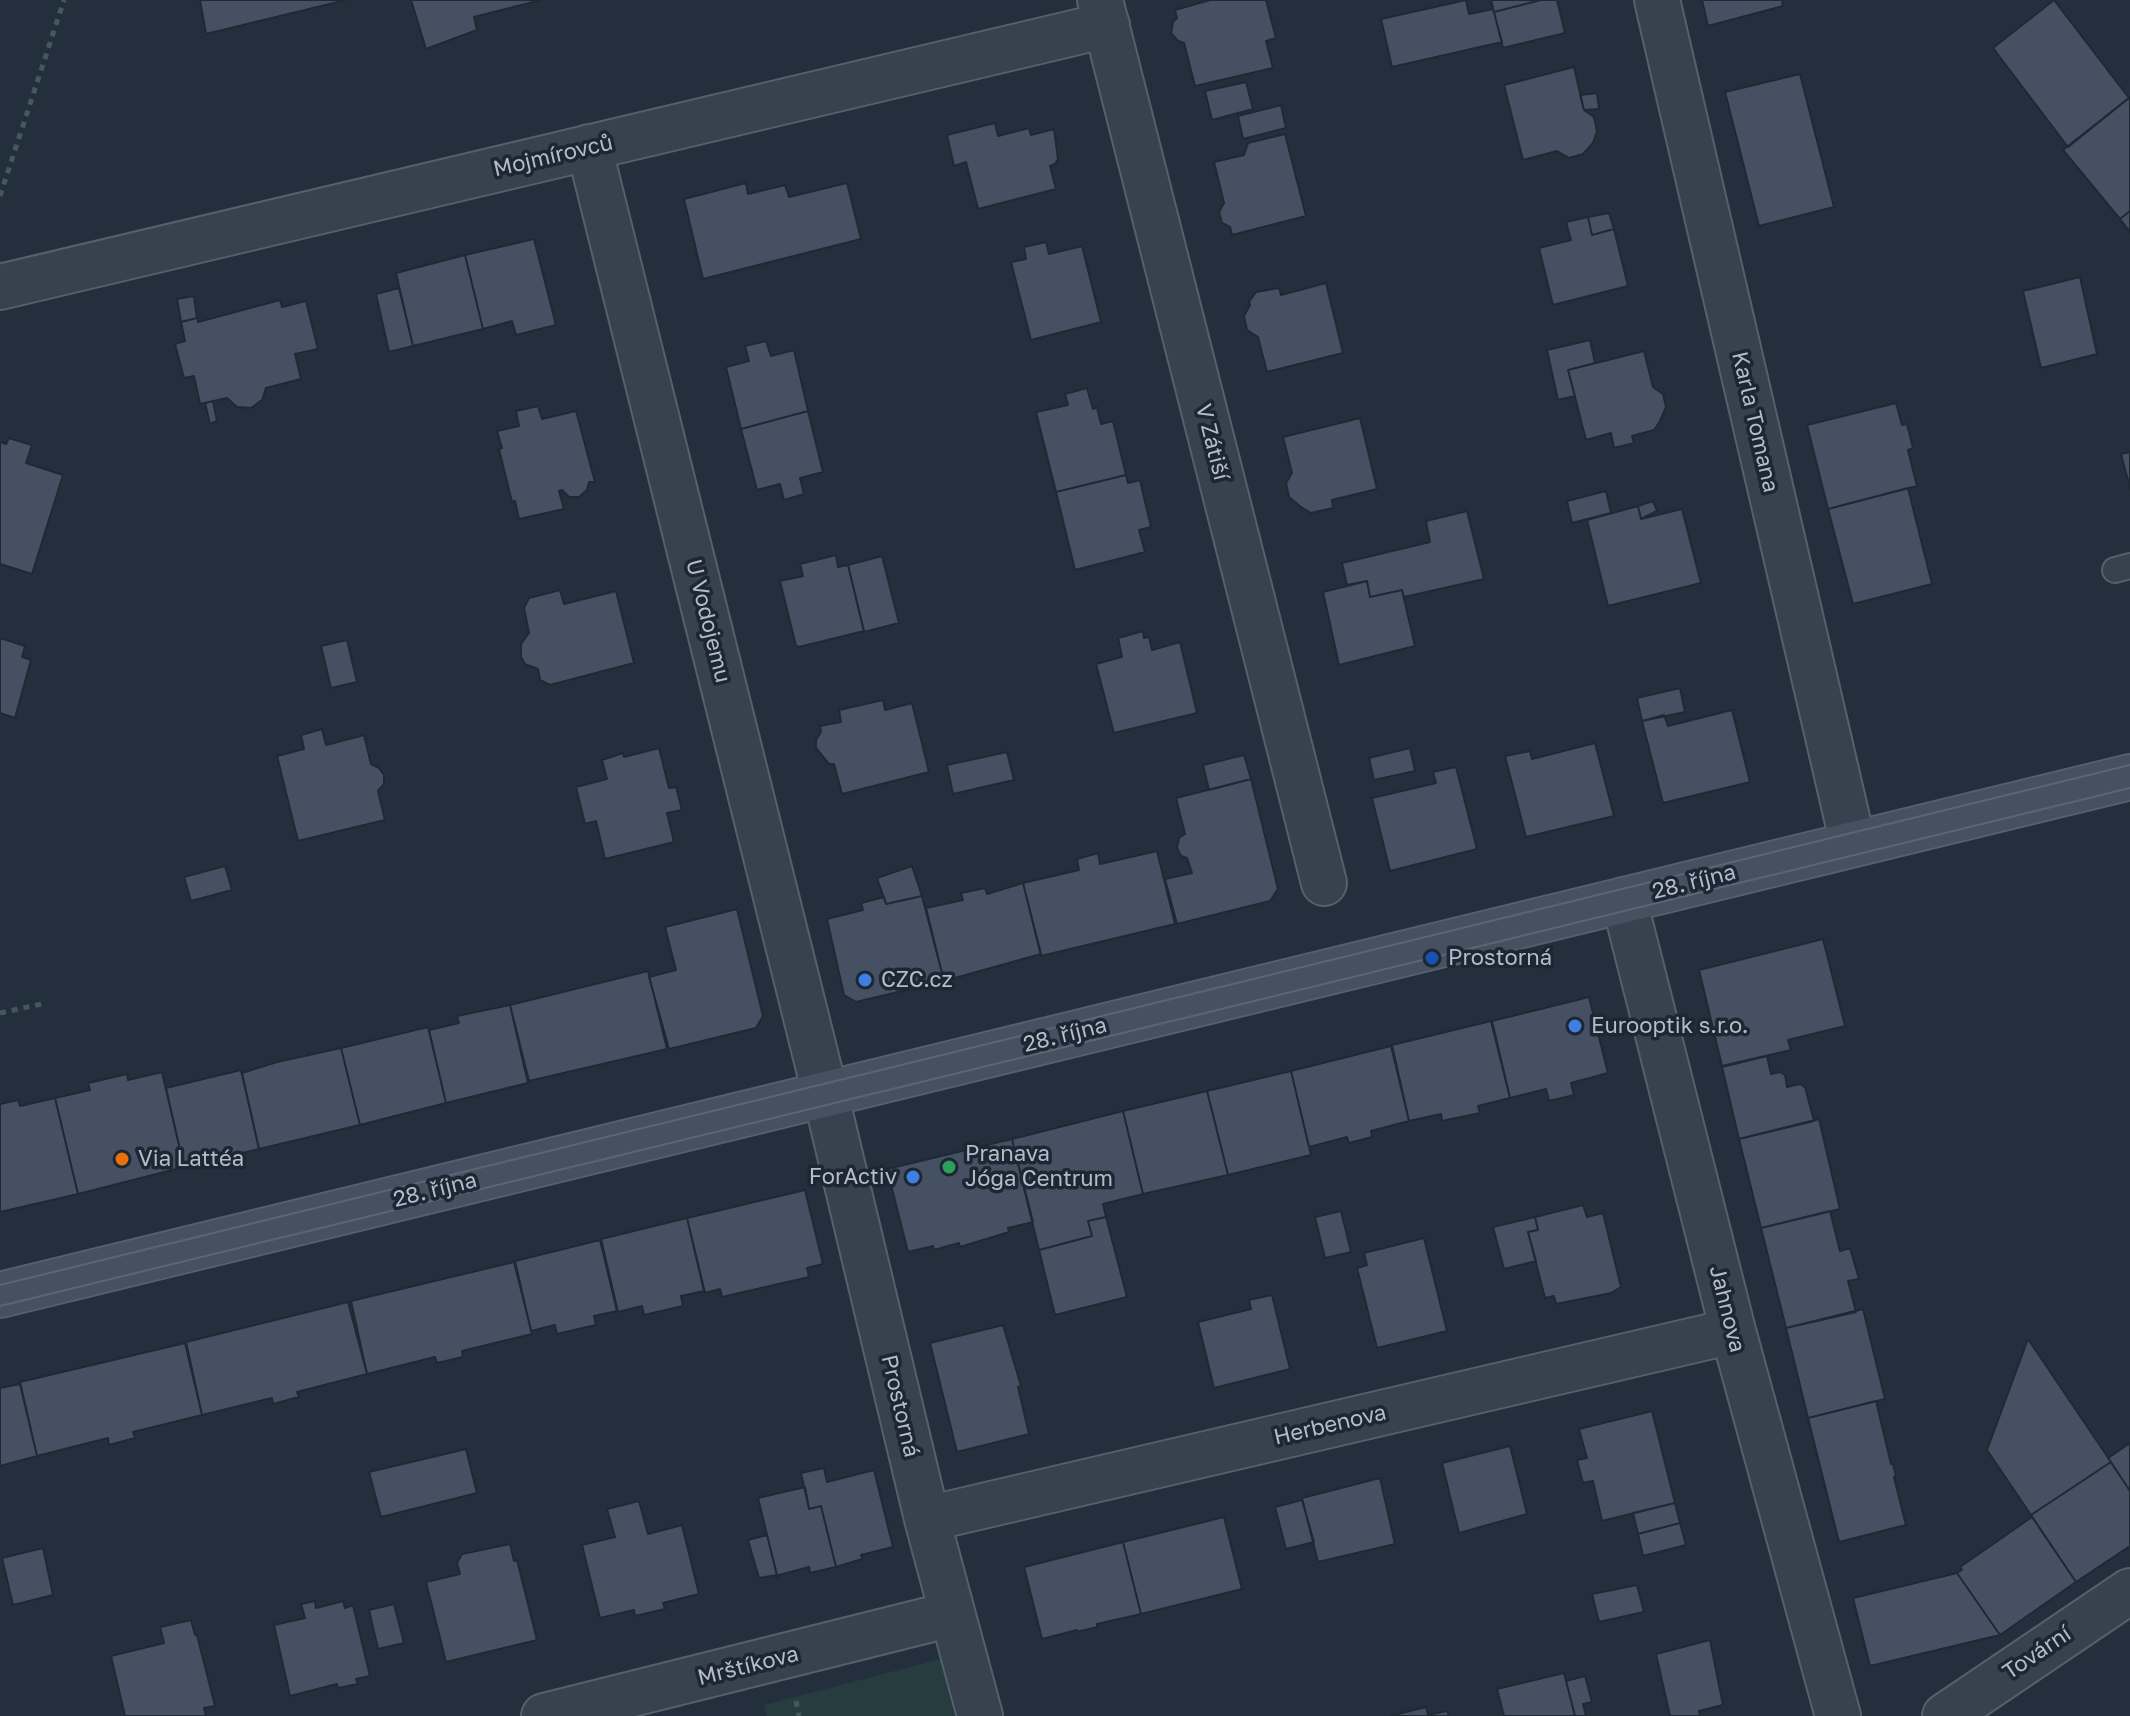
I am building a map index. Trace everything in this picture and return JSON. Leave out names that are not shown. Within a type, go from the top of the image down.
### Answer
[{"type":"main road","name":"28. října","points":[[0,1295],[2130,777]]},
{"type":"street","name":"Karla Tomana","points":[[1657,0],[1853,844]]},
{"type":"street","name":"Mojmírovců","points":[[0,287],[589,147],[1104,12]]},
{"type":"street","name":"V Zátiší","points":[[1104,12],[1324,883]]},
{"type":"street","name":"U Vodojemu","points":[[589,147],[826,1095]]},
{"type":"street","name":"Jahnova","points":[[1624,900],[1733,1331],[1838,1716]]},
{"type":"street","name":"Prostorná","points":[[826,1095],[927,1519],[980,1716]]},
{"type":"street","name":"Herbenova","points":[[927,1519],[1733,1331]]},
{"type":"street","name":"Tovární","points":[[1945,1716],[2130,1591]]},
{"type":"street","name":"Mrštíkova","points":[[544,1716],[952,1614]]},
{"type":"path","points":[[0,196],[64,0]]},
{"type":"path","points":[[0,1013],[46,1003]]},
{"type":"green space","points":[[941,1659],[954,1716],[767,1716],[764,1705]]},
{"type":"building","points":[[200,0],[346,0],[206,34]]},
{"type":"building","points":[[411,0],[541,0],[474,17],[477,30],[426,49]]},
{"type":"building","points":[[1210,0],[1266,0],[1276,38],[1266,41],[1273,68],[1195,86],[1184,43],[1171,33],[1177,18],[1175,10]]},
{"type":"building","points":[[1466,0],[1469,14],[1493,9],[1502,42],[1392,67],[1381,19]]},
{"type":"building","points":[[1491,0],[1541,0],[1494,12]]},
{"type":"building","points":[[1541,0],[1557,0],[1565,33],[1503,48],[1494,12]]},
{"type":"building","points":[[1702,0],[1782,0],[1783,6],[1708,26]]},
{"type":"building","points":[[2054,0],[2129,98],[2068,147],[1993,48]]},
{"type":"building","points":[[1574,67],[1584,110],[1594,117],[1597,131],[1593,143],[1583,154],[1569,158],[1557,151],[1523,160],[1504,85]]},
{"type":"building","points":[[1800,74],[1834,207],[1759,226],[1725,92]]},
{"type":"building","points":[[1246,82],[1253,109],[1212,120],[1205,91]]},
{"type":"building","points":[[1597,93],[1599,109],[1584,110],[1580,95]]},
{"type":"building","points":[[2130,97],[2130,211],[2120,219],[2063,150]]},
{"type":"building","points":[[1281,105],[1286,128],[1243,139],[1238,116]]},
{"type":"building","points":[[995,123],[998,136],[1029,128],[1031,135],[1054,129],[1058,159],[1050,166],[1056,189],[978,209],[966,162],[954,166],[947,135]]},
{"type":"building","points":[[1285,134],[1306,216],[1232,235],[1230,227],[1222,223],[1219,212],[1224,203],[1214,162],[1244,155],[1248,143]]},
{"type":"building","points":[[746,183],[748,194],[785,185],[789,197],[847,183],[861,239],[703,279],[684,199]]},
{"type":"building","points":[[2130,211],[2130,232],[2120,219]]},
{"type":"building","points":[[1609,213],[1614,229],[1592,235],[1588,217]]},
{"type":"building","points":[[1588,217],[1592,235],[1614,229],[1628,286],[1553,305],[1539,248],[1571,240],[1566,222]]},
{"type":"building","points":[[534,239],[556,325],[516,335],[512,321],[483,329],[465,255]]},
{"type":"building","points":[[1046,242],[1049,254],[1082,246],[1101,322],[1031,340],[1011,262],[1026,259],[1024,247]]},
{"type":"building","points":[[465,255],[483,329],[413,346],[396,273]]},
{"type":"building","points":[[2080,277],[2097,354],[2041,368],[2023,291]]},
{"type":"building","points":[[1326,283],[1343,353],[1267,372],[1258,337],[1247,330],[1244,316],[1249,302],[1256,292],[1279,288],[1281,295]]},
{"type":"building","points":[[399,288],[413,346],[389,352],[376,294]]},
{"type":"building","points":[[194,296],[197,318],[181,322],[177,299]]},
{"type":"building","points":[[280,300],[282,307],[306,301],[318,349],[295,354],[301,379],[266,388],[262,400],[251,408],[237,407],[227,398],[200,404],[194,376],[184,378],[175,344],[185,341],[181,322],[197,318],[198,322]]},
{"type":"building","points":[[1590,340],[1595,363],[1568,370],[1575,396],[1558,400],[1547,350]]},
{"type":"building","points":[[766,341],[771,356],[794,350],[808,411],[741,429],[726,367],[749,361],[745,346]]},
{"type":"building","points":[[1644,351],[1653,387],[1663,394],[1666,407],[1660,421],[1654,430],[1632,436],[1634,443],[1614,448],[1611,433],[1586,440],[1568,370]]},
{"type":"building","points":[[1087,388],[1093,409],[1097,407],[1101,424],[1113,421],[1126,475],[1056,492],[1036,412],[1068,405],[1065,394]]},
{"type":"building","points":[[213,401],[217,421],[210,424],[205,403]]},
{"type":"building","points":[[1896,403],[1902,425],[1907,424],[1913,448],[1908,450],[1917,486],[1828,509],[1807,425]]},
{"type":"building","points":[[538,406],[542,419],[576,411],[595,482],[589,482],[587,490],[579,497],[569,497],[562,490],[559,491],[564,509],[519,519],[515,501],[512,502],[497,431],[519,426],[516,411]]},
{"type":"building","points":[[808,411],[823,472],[800,478],[804,494],[784,500],[780,484],[757,490],[741,429]]},
{"type":"building","points":[[1360,418],[1377,489],[1332,500],[1333,508],[1311,513],[1289,497],[1286,483],[1292,473],[1283,437]]},
{"type":"building","points":[[9,438],[32,445],[26,463],[63,475],[32,574],[0,564],[0,442],[6,444]]},
{"type":"building","points":[[2130,452],[2130,488],[2121,454]]},
{"type":"building","points":[[1126,475],[1128,483],[1140,480],[1151,527],[1139,530],[1145,552],[1075,570],[1056,492]]},
{"type":"building","points":[[1908,488],[1932,584],[1853,604],[1828,509]]},
{"type":"building","points":[[1606,491],[1611,513],[1572,523],[1567,501]]},
{"type":"building","points":[[1653,501],[1657,511],[1641,519],[1638,506]]},
{"type":"building","points":[[1638,506],[1641,519],[1682,509],[1701,583],[1608,606],[1587,520]]},
{"type":"building","points":[[1467,511],[1484,579],[1404,597],[1402,590],[1370,597],[1367,581],[1347,585],[1342,563],[1430,542],[1426,521]]},
{"type":"building","points":[[836,555],[838,567],[848,565],[864,631],[796,646],[780,581],[803,576],[800,564]]},
{"type":"building","points":[[882,556],[899,623],[864,632],[848,565]]},
{"type":"building","points":[[1367,581],[1370,597],[1402,590],[1415,646],[1339,665],[1323,592]]},
{"type":"building","points":[[560,590],[564,604],[616,591],[634,663],[550,685],[540,680],[538,669],[525,664],[521,657],[521,644],[529,633],[524,608],[529,598]]},
{"type":"building","points":[[1143,631],[1144,638],[1149,637],[1152,650],[1180,642],[1197,713],[1114,733],[1096,664],[1122,657],[1118,638]]},
{"type":"building","points":[[0,638],[25,646],[22,657],[31,660],[15,718],[0,713]]},
{"type":"building","points":[[347,640],[357,682],[331,688],[321,646]]},
{"type":"building","points":[[1680,688],[1685,712],[1642,721],[1637,698]]},
{"type":"building","points":[[883,700],[885,710],[912,703],[929,772],[842,794],[834,764],[829,764],[816,748],[820,726],[841,722],[839,710]]},
{"type":"building","points":[[1732,710],[1750,782],[1663,803],[1642,721],[1664,715],[1668,726]]},
{"type":"building","points":[[322,729],[326,745],[364,735],[371,764],[384,775],[384,784],[378,791],[385,820],[298,841],[277,756],[304,749],[301,735]]},
{"type":"building","points":[[1595,743],[1614,816],[1526,837],[1505,756],[1530,751],[1532,759]]},
{"type":"building","points":[[659,748],[669,788],[676,787],[682,810],[667,813],[674,842],[605,859],[596,821],[585,824],[576,787],[607,779],[602,760],[623,753],[624,757]]},
{"type":"building","points":[[1410,748],[1415,771],[1374,780],[1369,758]]},
{"type":"building","points":[[1007,752],[1014,780],[953,794],[947,765]]},
{"type":"building","points":[[1244,755],[1251,779],[1209,790],[1203,765]]},
{"type":"building","points":[[1456,767],[1477,849],[1390,871],[1372,798],[1436,783],[1433,772]]},
{"type":"building","points":[[1251,779],[1278,889],[1270,901],[1177,924],[1165,879],[1192,873],[1187,858],[1181,856],[1177,848],[1179,838],[1185,834],[1176,798]]},
{"type":"building","points":[[1157,851],[1175,924],[1041,956],[1023,883],[1079,870],[1077,859],[1098,853],[1100,864]]},
{"type":"building","points":[[225,866],[232,890],[191,901],[184,877]]},
{"type":"building","points":[[912,866],[922,896],[886,904],[877,878]]},
{"type":"building","points":[[1023,883],[1041,954],[944,981],[926,908],[963,900],[961,893],[985,888],[987,894]]},
{"type":"building","points":[[922,896],[944,981],[856,1002],[844,995],[827,919],[863,910],[861,903],[884,897],[886,904]]},
{"type":"building","points":[[737,909],[763,1016],[756,1028],[669,1049],[649,977],[676,970],[665,927]]},
{"type":"building","points":[[1823,939],[1845,1026],[1788,1040],[1791,1050],[1722,1066],[1699,970]]},
{"type":"building","points":[[648,971],[667,1049],[529,1081],[510,1005]]},
{"type":"building","points":[[1589,997],[1608,1073],[1571,1083],[1574,1095],[1549,1101],[1546,1089],[1510,1098],[1492,1021]]},
{"type":"building","points":[[510,1005],[528,1083],[446,1103],[429,1030],[459,1023],[457,1016]]},
{"type":"building","points":[[1491,1021],[1510,1098],[1478,1106],[1480,1113],[1442,1121],[1441,1114],[1409,1121],[1392,1045]]},
{"type":"building","points":[[428,1027],[446,1103],[360,1125],[341,1048]]},
{"type":"building","points":[[1391,1046],[1409,1121],[1371,1131],[1372,1137],[1349,1143],[1347,1137],[1309,1147],[1291,1071]]},
{"type":"building","points":[[341,1048],[360,1125],[259,1149],[242,1073]]},
{"type":"building","points":[[1767,1056],[1771,1074],[1780,1072],[1785,1075],[1787,1087],[1800,1084],[1805,1087],[1814,1121],[1739,1139],[1722,1067]]},
{"type":"building","points":[[241,1070],[259,1149],[184,1167],[166,1088]]},
{"type":"building","points":[[1291,1071],[1311,1155],[1228,1175],[1207,1091]]},
{"type":"building","points":[[162,1072],[184,1167],[78,1194],[55,1098],[90,1090],[88,1083],[127,1074],[128,1080]]},
{"type":"building","points":[[1207,1091],[1228,1175],[1143,1194],[1123,1111]]},
{"type":"building","points":[[55,1098],[78,1194],[0,1212],[0,1104],[18,1100],[20,1106]]},
{"type":"building","points":[[1123,1111],[1143,1194],[1103,1204],[1106,1217],[1088,1221],[1092,1236],[1039,1250],[1012,1139]]},
{"type":"building","points":[[1819,1119],[1840,1209],[1761,1228],[1739,1139]]},
{"type":"building","points":[[1012,1139],[1033,1222],[1008,1228],[1009,1232],[960,1247],[959,1243],[934,1250],[933,1246],[908,1252],[887,1169]]},
{"type":"building","points":[[805,1190],[823,1264],[807,1268],[809,1277],[722,1297],[720,1289],[705,1293],[687,1218]]},
{"type":"building","points":[[1583,1205],[1587,1217],[1603,1213],[1621,1287],[1611,1293],[1556,1304],[1554,1296],[1545,1298],[1528,1232],[1538,1230],[1535,1217]]},
{"type":"building","points":[[1341,1211],[1351,1252],[1325,1258],[1315,1217]]},
{"type":"building","points":[[1830,1211],[1840,1251],[1850,1248],[1859,1279],[1848,1281],[1856,1312],[1786,1328],[1761,1228]]},
{"type":"building","points":[[1106,1217],[1127,1297],[1055,1315],[1039,1250],[1092,1236],[1088,1221]]},
{"type":"building","points":[[1535,1217],[1538,1230],[1528,1232],[1536,1261],[1504,1269],[1493,1227]]},
{"type":"building","points":[[687,1218],[704,1291],[681,1296],[683,1306],[644,1315],[642,1306],[618,1312],[601,1239]]},
{"type":"building","points":[[1424,1238],[1447,1331],[1377,1348],[1357,1268],[1367,1265],[1364,1253]]},
{"type":"building","points":[[600,1240],[617,1311],[594,1316],[596,1325],[557,1334],[555,1325],[531,1331],[515,1261]]},
{"type":"building","points":[[514,1262],[532,1334],[462,1351],[463,1357],[437,1363],[435,1357],[367,1374],[351,1301]]},
{"type":"building","points":[[1272,1295],[1290,1369],[1214,1388],[1198,1322],[1251,1309],[1249,1300]]},
{"type":"building","points":[[348,1302],[367,1374],[297,1392],[299,1397],[273,1404],[272,1398],[202,1415],[186,1342]]},
{"type":"building","points":[[1863,1309],[1885,1399],[1808,1418],[1786,1328]]},
{"type":"building","points":[[1003,1325],[1021,1386],[1018,1387],[1029,1434],[957,1452],[930,1343]]},
{"type":"building","points":[[2028,1339],[2111,1462],[2031,1515],[1987,1450]]},
{"type":"building","points":[[185,1343],[202,1415],[133,1432],[135,1438],[109,1445],[108,1438],[37,1456],[20,1382]]},
{"type":"building","points":[[20,1384],[37,1456],[0,1466],[0,1388]]},
{"type":"building","points":[[1876,1401],[1906,1525],[1839,1542],[1808,1418]]},
{"type":"building","points":[[1652,1411],[1675,1503],[1602,1521],[1593,1481],[1583,1483],[1577,1460],[1587,1458],[1579,1429]]},
{"type":"building","points":[[2130,1443],[2130,1491],[2108,1458]]},
{"type":"building","points":[[1510,1446],[1527,1514],[1459,1533],[1442,1463]]},
{"type":"building","points":[[466,1449],[477,1493],[381,1517],[369,1472]]},
{"type":"building","points":[[2111,1462],[2130,1491],[2130,1546],[2076,1582],[2031,1515]]},
{"type":"building","points":[[824,1468],[827,1482],[874,1470],[893,1547],[861,1555],[862,1559],[836,1567],[821,1506],[809,1509],[801,1473]]},
{"type":"building","points":[[1380,1478],[1395,1544],[1318,1562],[1302,1498]]},
{"type":"building","points":[[805,1487],[809,1509],[821,1506],[836,1567],[810,1573],[809,1567],[779,1575],[778,1580],[758,1498]]},
{"type":"building","points":[[1302,1500],[1314,1542],[1286,1549],[1275,1507]]},
{"type":"building","points":[[639,1501],[648,1534],[682,1525],[699,1594],[663,1603],[665,1609],[635,1616],[634,1610],[600,1618],[582,1545],[615,1537],[607,1509]]},
{"type":"building","points":[[1675,1503],[1680,1523],[1638,1534],[1633,1513]]},
{"type":"building","points":[[1224,1517],[1242,1589],[1141,1614],[1123,1542]]},
{"type":"building","points":[[2032,1517],[2076,1582],[2000,1635],[1957,1573],[1962,1570],[1960,1567]]},
{"type":"building","points":[[1680,1523],[1686,1545],[1643,1556],[1638,1534]]},
{"type":"building","points":[[767,1535],[777,1575],[759,1578],[748,1540]]},
{"type":"building","points":[[1123,1542],[1141,1614],[1042,1639],[1024,1567]]},
{"type":"building","points":[[510,1544],[514,1561],[517,1560],[537,1640],[446,1662],[426,1582],[460,1574],[457,1563],[462,1554]]},
{"type":"building","points":[[43,1548],[53,1595],[13,1605],[2,1558]]},
{"type":"building","points":[[1957,1573],[2000,1635],[1870,1666],[1853,1598]]},
{"type":"building","points":[[1637,1585],[1644,1612],[1599,1622],[1592,1594]]},
{"type":"building","points":[[315,1601],[316,1608],[343,1601],[345,1608],[353,1605],[370,1676],[356,1679],[358,1684],[338,1688],[337,1684],[290,1696],[274,1625],[305,1618],[301,1604]]},
{"type":"building","points":[[394,1604],[404,1643],[378,1649],[369,1610]]},
{"type":"building","points":[[191,1620],[215,1706],[204,1708],[206,1716],[125,1716],[111,1656],[164,1643],[160,1627]]},
{"type":"building","points":[[1710,1640],[1723,1705],[1699,1711],[1700,1715],[1697,1716],[1670,1716],[1656,1654]]},
{"type":"building","points":[[1564,1673],[1575,1716],[1504,1716],[1497,1689]]},
{"type":"building","points":[[1585,1676],[1592,1702],[1583,1704],[1586,1716],[1575,1716],[1566,1681]]},
{"type":"building","points":[[1426,1707],[1428,1715],[1447,1711],[1449,1716],[1390,1716]]},
{"type":"tram line","points":[[0,1285],[2130,765]]},
{"type":"tram line","points":[[0,1306],[2130,788]]},
{"type":"place","name":"Prostorná","points":[[1432,958]]},
{"type":"place","name":"CZC.cz","points":[[865,980]]},
{"type":"place","name":"Eurooptik s.r.o.","points":[[1575,1026]]},
{"type":"place","name":"Via Lattéa","points":[[122,1159]]},
{"type":"place","name":"Pranava Jóga Centrum","points":[[949,1167]]},
{"type":"place","name":"ForActiv","points":[[913,1177]]}]
